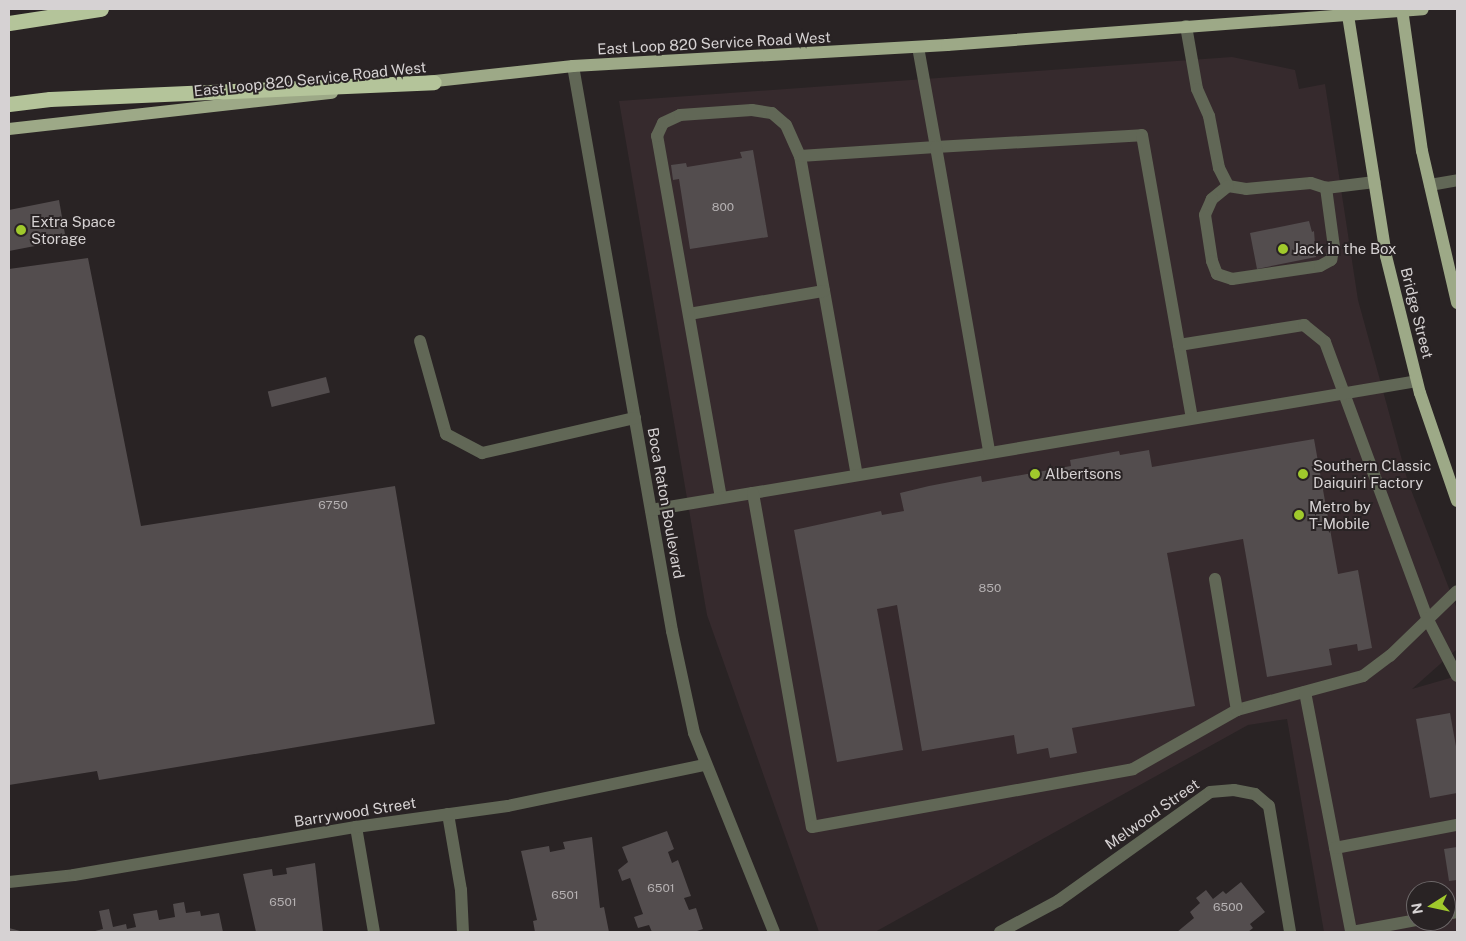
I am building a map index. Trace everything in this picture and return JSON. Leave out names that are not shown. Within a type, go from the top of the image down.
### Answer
[{"type":"highway","points":[[9,23],[101,9]]},
{"type":"highway","points":[[9,104],[50,99],[434,82]]},
{"type":"main road","name":"East Loop 820 Service Road West","points":[[9,129],[573,66],[918,47],[1347,11],[1423,9]]},
{"type":"main road","points":[[1402,10],[1430,185],[1457,303]]},
{"type":"main road","name":"Bridge Street","points":[[1347,11],[1386,256],[1417,381],[1457,501]]},
{"type":"street","points":[[1186,26],[1197,89],[1208,116],[1219,168],[1228,186]]},
{"type":"street","points":[[918,47],[989,451]]},
{"type":"street","name":"Boca Raton Boulevard","points":[[573,66],[672,631],[694,733],[705,765],[774,932]]},
{"type":"street","points":[[721,498],[658,136],[659,129],[663,123],[680,115],[762,111],[779,117],[786,125],[800,156],[857,475]]},
{"type":"street","points":[[800,156],[1142,134],[1192,418]]},
{"type":"street","points":[[1430,185],[1457,180]]},
{"type":"street","points":[[1326,188],[1334,247],[1331,260],[1320,266],[1232,279],[1218,274],[1212,261],[1205,215],[1212,199],[1228,186],[1246,189],[1311,183],[1326,188],[1375,182]]},
{"type":"street","points":[[689,314],[824,291]]},
{"type":"street","points":[[1179,345],[1304,325],[1325,342],[1427,618],[1457,676]]},
{"type":"street","points":[[420,341],[446,434],[482,453],[635,418]]},
{"type":"street","points":[[651,510],[989,451],[1417,381]]},
{"type":"street","points":[[753,493],[812,827],[1133,769],[1237,710],[1363,676],[1390,656],[1427,618],[1457,591]]},
{"type":"street","points":[[1215,579],[1237,710]]},
{"type":"street","points":[[1305,692],[1351,932],[1406,922]]},
{"type":"street","name":"Barrywood Street","points":[[9,882],[74,875],[356,827],[508,806],[705,765]]},
{"type":"street","name":"Melwood Street","points":[[1000,932],[1058,901],[1210,792],[1234,790],[1255,794],[1268,806],[1290,932]]},
{"type":"street","points":[[448,814],[461,890],[464,932]]},
{"type":"street","points":[[1335,848],[1457,825]]},
{"type":"street","points":[[356,827],[374,932]]},
{"type":"shaded area","points":[[1232,57],[1295,70],[1299,89],[1325,84],[1358,300],[1408,482],[1457,609],[1457,649],[1412,689],[1457,676],[1457,932],[1324,932],[1287,719],[1248,725],[875,932],[819,932],[707,615],[619,101]]},
{"type":"building","points":[[753,150],[768,237],[690,249],[679,179],[673,180],[671,165],[686,163],[687,167],[742,158],[740,152]]},
{"type":"building","points":[[59,200],[66,240],[9,251],[9,210]]},
{"type":"building","points":[[1309,221],[1312,232],[1314,231],[1316,257],[1257,269],[1250,233]]},
{"type":"building","points":[[88,258],[141,526],[395,486],[435,724],[99,780],[97,771],[9,785],[9,269]]},
{"type":"building","points":[[326,377],[330,393],[272,407],[268,392]]},
{"type":"building","points":[[1314,439],[1338,574],[1358,570],[1372,648],[1358,651],[1357,644],[1329,649],[1332,665],[1267,677],[1243,539],[1167,553],[1195,706],[1072,728],[1077,753],[1050,758],[1048,748],[1017,754],[1014,735],[922,751],[897,605],[877,609],[903,750],[837,762],[794,530],[881,511],[882,515],[904,511],[900,493],[981,476],[982,482],[1071,466],[1070,460],[1119,451],[1120,455],[1149,450],[1152,467]]},
{"type":"building","points":[[1450,713],[1457,752],[1457,793],[1430,798],[1416,719]]},
{"type":"building","points":[[667,831],[674,849],[668,852],[672,863],[678,860],[691,896],[684,898],[689,910],[696,908],[703,929],[694,932],[652,932],[649,925],[638,928],[634,917],[643,914],[630,878],[622,881],[618,870],[628,862],[622,847]]},
{"type":"building","points":[[592,837],[600,908],[604,907],[609,932],[535,932],[533,921],[537,920],[521,851],[549,846],[550,852],[565,849],[563,842]]},
{"type":"building","points":[[1457,847],[1457,880],[1449,881],[1444,849]]},
{"type":"building","points":[[315,863],[323,932],[256,932],[243,874],[272,869],[273,876],[287,874],[286,868]]},
{"type":"building","points":[[1241,882],[1265,912],[1250,924],[1253,928],[1248,932],[1177,932],[1194,918],[1190,912],[1200,903],[1196,898],[1206,890],[1213,899],[1223,891],[1226,894]]},
{"type":"building","points":[[184,902],[186,913],[200,911],[201,916],[219,913],[223,932],[91,932],[103,929],[99,911],[109,909],[113,927],[126,924],[127,929],[136,927],[133,914],[157,910],[159,920],[175,917],[173,904]]},
{"type":"building","points":[[9,928],[24,932],[9,932]]},
{"type":"place","name":"Extra Space Storage","points":[[21,230]]},
{"type":"place","name":"Jack in the Box","points":[[1283,249]]},
{"type":"place","name":"Albertsons","points":[[1035,474]]},
{"type":"place","name":"Southern Classic Daiquiri Factory","points":[[1303,474]]},
{"type":"place","name":"Metro by T-Mobile","points":[[1299,515]]}]
